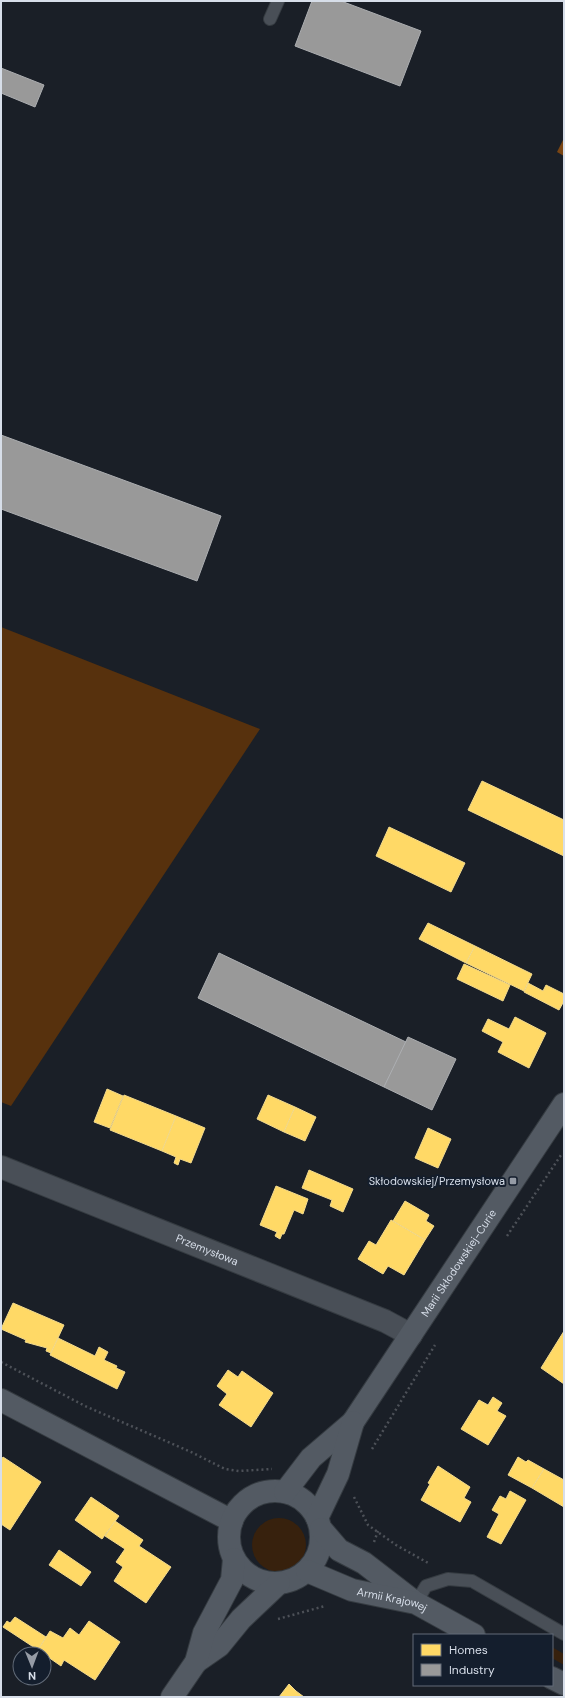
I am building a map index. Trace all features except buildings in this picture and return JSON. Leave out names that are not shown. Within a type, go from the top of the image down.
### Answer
[{"type":"street","name":"Marii Skłodowskiej-Curie","points":[[285,1492],[311,1458],[353,1422],[564,1104]]},
{"type":"street","name":"Przemysłowa","points":[[1,1167],[385,1321],[411,1335]]},
{"type":"street","points":[[1,1400],[232,1521]]},
{"type":"street","name":"Marii Skłodowskiej-Curie","points":[[319,1524],[338,1474],[353,1422]]},
{"type":"street","points":[[319,1524],[321,1544],[316,1559],[307,1571],[294,1579],[279,1583],[266,1582],[253,1578],[242,1570],[234,1559],[230,1547],[229,1535],[232,1521],[237,1512],[245,1503],[255,1496],[267,1492],[285,1492],[301,1499],[311,1507],[319,1524],[339,1550],[364,1563],[416,1603]]},
{"type":"street","points":[[172,1697],[196,1662],[204,1633],[232,1580],[234,1559]]},
{"type":"street","name":"Armii Krajowej","points":[[307,1571],[352,1590],[416,1603],[472,1634]]},
{"type":"street","points":[[196,1662],[220,1646],[241,1619],[279,1583]]},
{"type":"street","points":[[553,1678],[564,1684]]},
{"type":"lane","points":[[270,19],[278,1]]},
{"type":"lane","points":[[416,1603],[426,1586],[448,1579],[472,1581],[564,1634]]},
{"type":"path","points":[[506,1238],[515,1227],[564,1150]]},
{"type":"path","points":[[371,1451],[438,1341]]},
{"type":"path","points":[[1,1362],[85,1406],[191,1452],[225,1469],[239,1471],[277,1469]]},
{"type":"path","points":[[352,1494],[368,1525],[396,1545],[439,1570],[448,1579]]},
{"type":"path","points":[[276,1619],[327,1605]]},
{"type":"shaded area","points":[[564,138],[564,156],[557,152]]},
{"type":"shaded area","points":[[1,627],[260,729],[11,1106],[1,1102]]},
{"type":"shaded area","points":[[274,1518],[284,1518],[294,1522],[302,1530],[306,1540],[306,1550],[302,1560],[294,1568],[284,1572],[274,1572],[264,1568],[256,1560],[252,1550],[252,1540],[256,1530],[264,1522]]},
{"type":"shaded area","points":[[553,1648],[564,1654],[564,1665],[553,1659]]},
{"type":"place","name":"Skłodowskiej/Przemysłowa","points":[[513,1181]]}]
